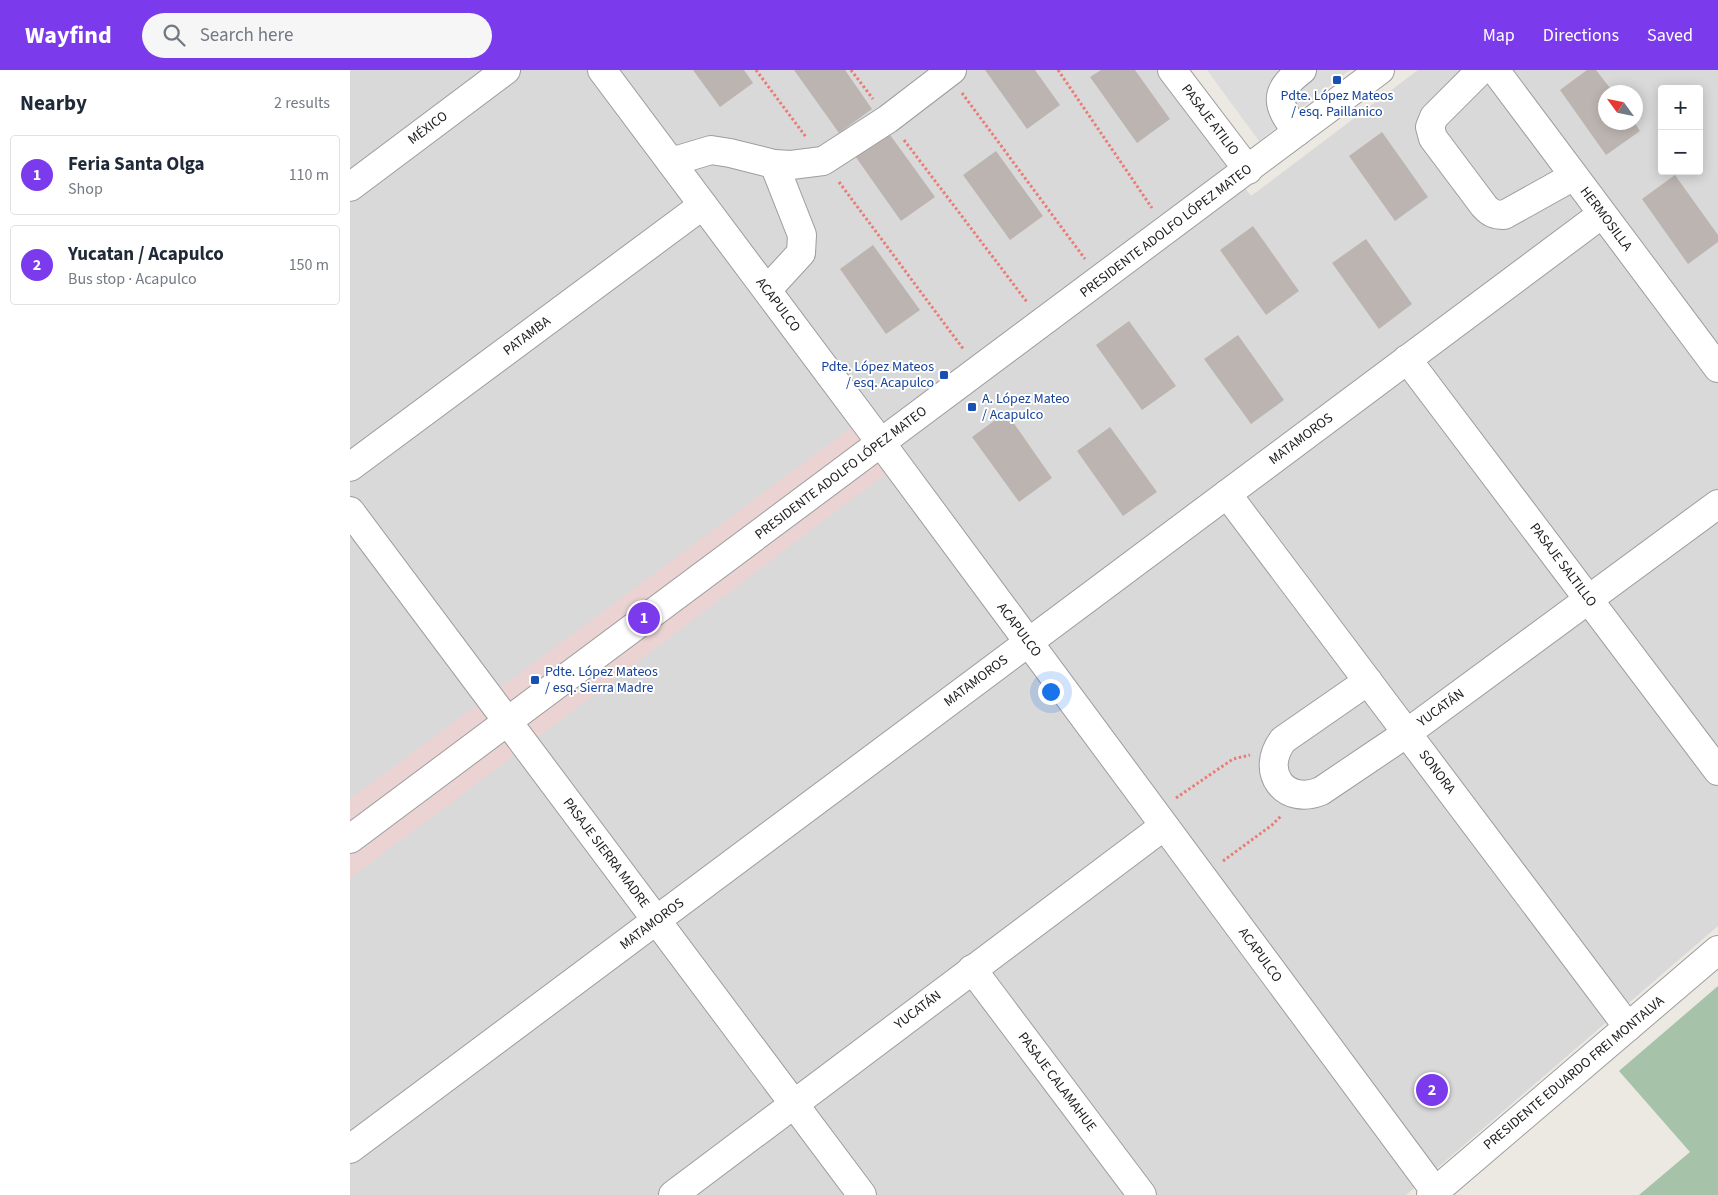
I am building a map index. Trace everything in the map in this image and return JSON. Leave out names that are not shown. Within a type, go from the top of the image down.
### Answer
[{"type":"street","name":"MÉXICO","points":[[350,187],[506,70]]},
{"type":"street","name":"PASAJE ATILIO","points":[[1172,70],[1248,170]]},
{"type":"street","points":[[1297,132],[1285,116],[1281,99],[1282,91],[1287,83],[1302,70]]},
{"type":"street","name":"PRESIDENTE ADOLFO LÓPEZ MATEO","points":[[350,839],[1380,70]]},
{"type":"street","points":[[1481,70],[1434,117],[1430,127],[1433,138],[1489,212],[1496,215],[1504,215],[1574,176]]},
{"type":"street","name":"HERMOSILLA","points":[[1495,70],[1718,368]]},
{"type":"street","points":[[671,162],[711,150],[774,164],[823,161],[888,119],[950,72]]},
{"type":"street","name":"ACAPULCO","points":[[610,74],[671,162],[1159,819],[1433,1193]]},
{"type":"street","points":[[767,290],[801,253],[802,243],[802,234],[774,164]]},
{"type":"street","name":"PATAMBA","points":[[350,467],[703,205]]},
{"type":"street","name":"MATAMOROS","points":[[350,1149],[1602,214]]},
{"type":"street","name":"PASAJE SALTILLO","points":[[1407,360],[1718,771]]},
{"type":"street","name":"SONORA","points":[[1228,494],[1628,1027]]},
{"type":"street","name":"YUCATÁN","points":[[1301,796],[1312,795],[1321,791],[1407,733],[1718,504]]},
{"type":"street","name":"PASAJE SIERRA MADRE","points":[[350,511],[862,1195]]},
{"type":"street","points":[[1301,796],[1286,790],[1276,778],[1273,768],[1277,748],[1283,740],[1368,681]]},
{"type":"street","name":"YUCATÁN","points":[[673,1195],[972,969],[1159,819]]},
{"type":"street","name":"PRESIDENTE EDUARDO FREI MONTALVA","points":[[1433,1193],[1718,950]]},
{"type":"street","name":"PASAJE CALAMAHUE","points":[[972,969],[1142,1195]]},
{"type":"path","points":[[756,70],[979,370]]},
{"type":"path","points":[[851,70],[1042,323]]},
{"type":"path","points":[[1058,70],[1166,230]]},
{"type":"path","points":[[950,72],[1100,280]]},
{"type":"path","points":[[1159,819],[1233,759],[1277,748]]},
{"type":"path","points":[[1201,876],[1272,825],[1301,796]]},
{"type":"shaded area","points":[[350,70],[1158,70],[1251,196],[1418,70],[1718,70],[1718,926],[1406,1195],[350,1195]]},
{"type":"shaded area","points":[[1207,70],[1350,70],[1259,141]]},
{"type":"shaded area","points":[[852,427],[885,474],[350,878],[350,799]]},
{"type":"green space","points":[[1718,986],[1718,1195],[1639,1195],[1690,1152],[1619,1071]]},
{"type":"building","points":[[693,70],[744,70],[753,83],[720,107]]},
{"type":"building","points":[[794,70],[845,70],[872,109],[839,133]]},
{"type":"building","points":[[985,70],[1035,70],[1060,105],[1027,129]]},
{"type":"building","points":[[1101,70],[1135,70],[1170,119],[1137,143],[1090,77]]},
{"type":"building","points":[[1587,70],[1596,70],[1608,85],[1598,85],[1598,130],[1640,131],[1606,155],[1560,90]]},
{"type":"building","points":[[888,132],[935,197],[901,221],[855,156]]},
{"type":"building","points":[[1382,132],[1428,197],[1395,221],[1349,156]]},
{"type":"building","points":[[996,151],[1043,216],[1010,240],[963,175]]},
{"type":"building","points":[[1675,175],[1718,235],[1718,242],[1688,264],[1642,199]]},
{"type":"building","points":[[1253,226],[1299,291],[1266,315],[1220,250]]},
{"type":"building","points":[[1366,239],[1412,304],[1379,329],[1332,263]]},
{"type":"building","points":[[873,245],[920,310],[886,334],[840,269]]},
{"type":"building","points":[[1129,321],[1176,386],[1142,410],[1096,345]]},
{"type":"building","points":[[1238,335],[1284,400],[1251,424],[1204,359]]},
{"type":"building","points":[[1006,412],[1052,478],[1019,502],[972,437]]},
{"type":"building","points":[[1110,427],[1157,492],[1123,516],[1077,451]]},
{"type":"place","name":"Pdte. López Mateos / esq. Paillanico","points":[[1337,80]]},
{"type":"place","name":"Pdte. López Mateos / esq. Acapulco","points":[[944,375]]},
{"type":"place","name":"A. López Mateo / Acapulco","points":[[972,407]]},
{"type":"place","name":"Feria Santa Olga","points":[[644,618]]},
{"type":"place","name":"Pdte. López Mateos / esq. Sierra Madre","points":[[535,680]]},
{"type":"place","name":"Yucatan / Acapulco","points":[[1432,1090]]}]
